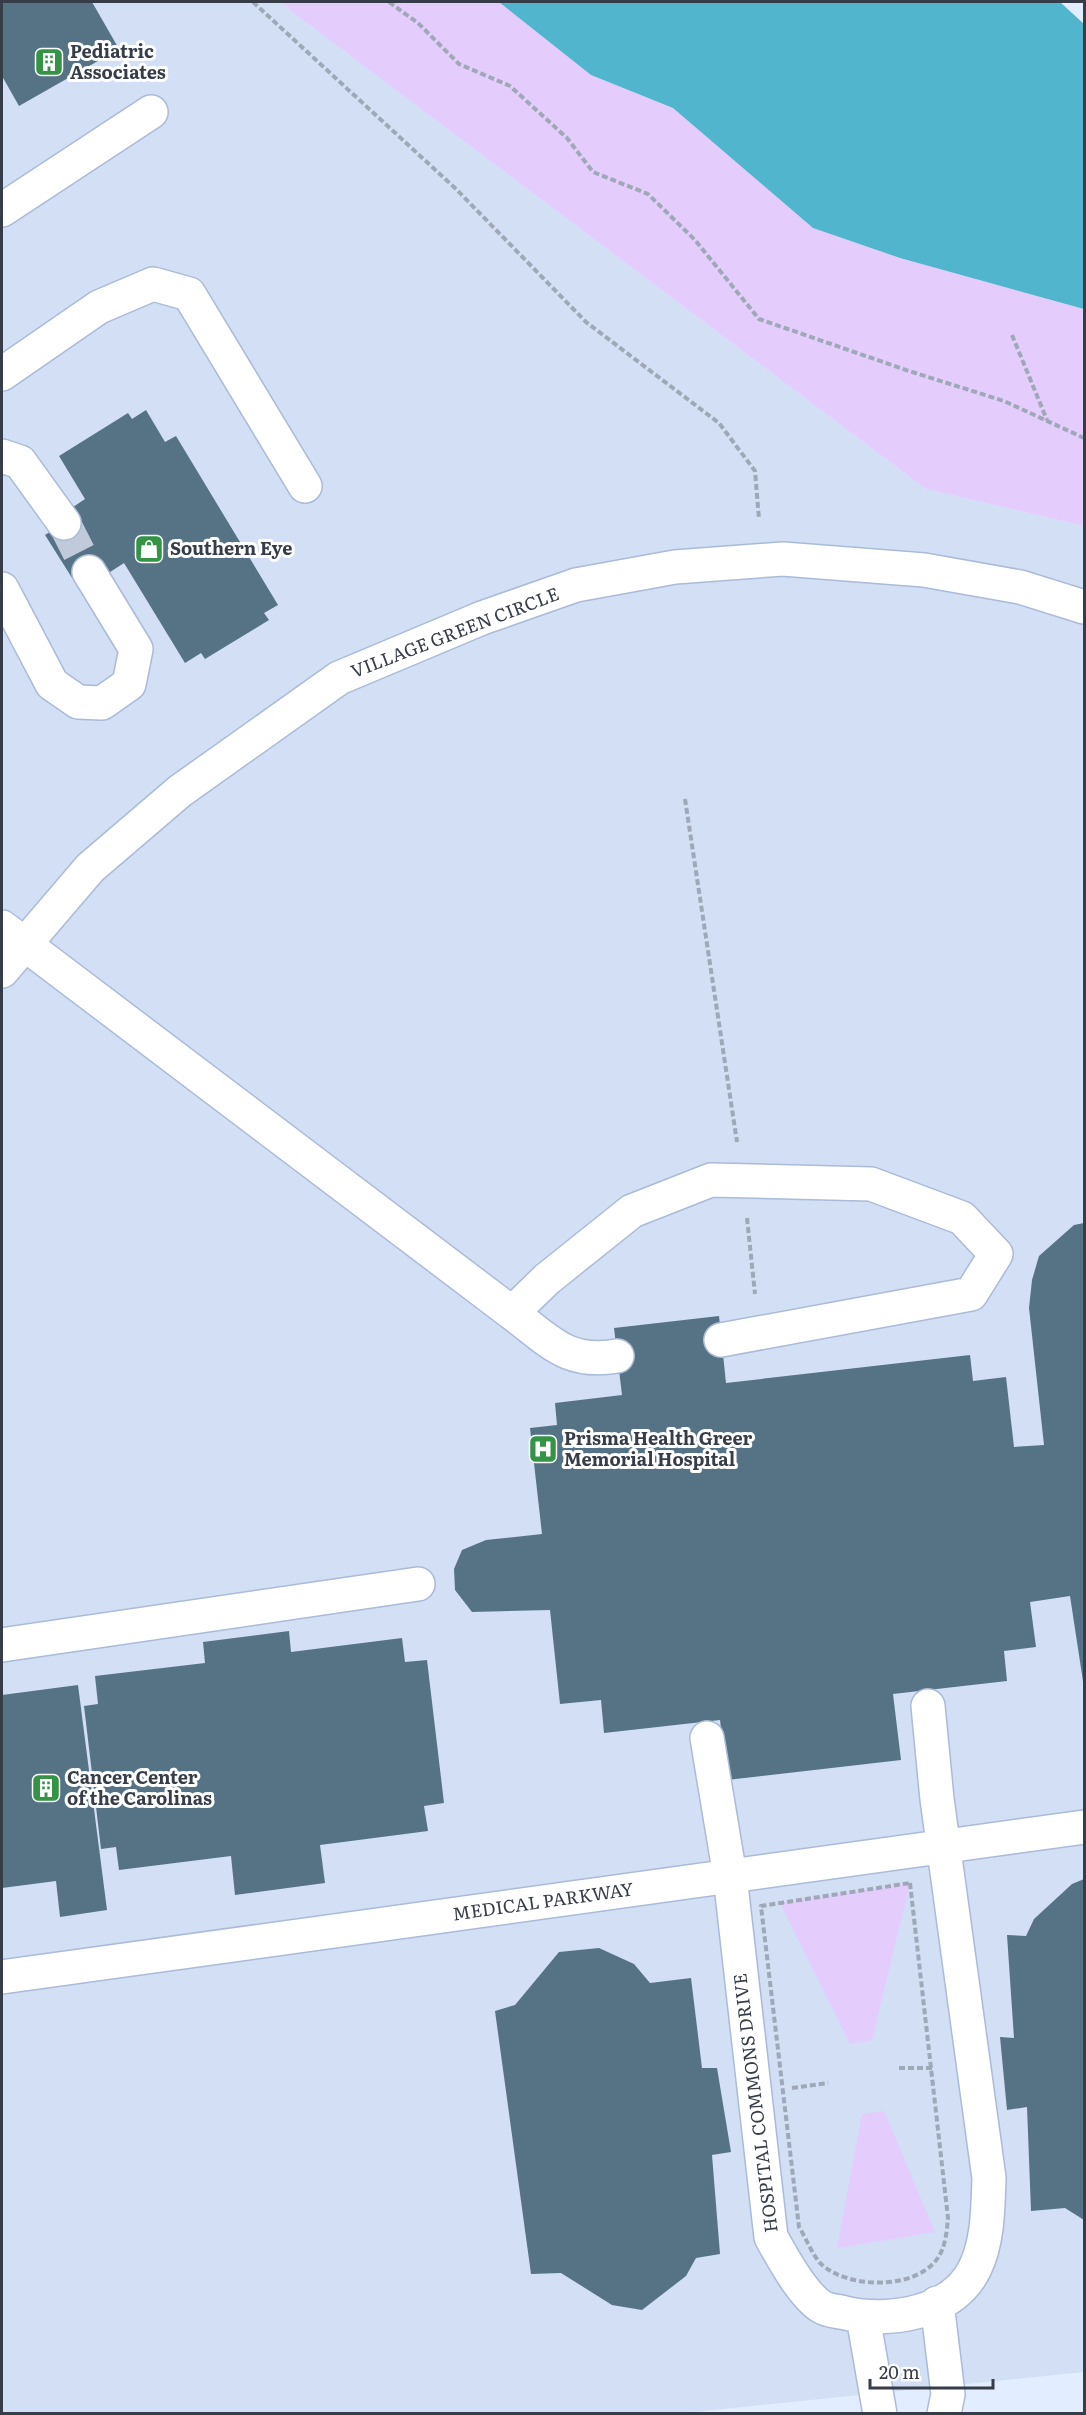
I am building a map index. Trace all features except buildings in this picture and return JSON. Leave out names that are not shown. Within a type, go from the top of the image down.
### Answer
[{"type":"street","points":[[2,210],[151,112]]},
{"type":"street","points":[[2,374],[99,307],[153,284],[189,294],[305,486]]},
{"type":"street","points":[[2,456],[20,462],[64,523]]},
{"type":"street","name":"VILLAGE GREEN CIRCLE","points":[[2,971],[12,936],[90,868],[171,799],[339,678],[482,618],[576,585],[675,567],[783,559],[924,570],[1020,587],[1084,607]]},
{"type":"street","points":[[2,589],[52,684],[78,702],[102,703],[129,684],[136,649],[89,572]]},
{"type":"street","points":[[12,936],[568,1354],[595,1360],[617,1356]]},
{"type":"street","points":[[512,1312],[547,1279],[632,1211],[711,1180],[871,1184],[962,1218],[996,1254],[971,1293],[721,1340]]},
{"type":"street","points":[[2,1645],[418,1584]]},
{"type":"street","name":"HOSPITAL COMMONS DRIVE","points":[[707,1738],[730,1876],[771,2237],[792,2275],[822,2308],[863,2317],[917,2313],[953,2296],[975,2269],[988,2219],[989,2178],[944,1846],[928,1706]]},
{"type":"street","name":"MEDICAL PARKWAY","points":[[2,1977],[1084,1827]]},
{"type":"street","points":[[936,2303],[948,2394],[944,2414]]},
{"type":"street","points":[[863,2317],[879,2414]]},
{"type":"path","points":[[253,2],[454,188],[586,322],[719,423],[755,471],[759,519]]},
{"type":"path","points":[[389,2],[418,23],[459,64],[510,86],[567,138],[593,172],[648,194],[695,240],[759,319],[1004,401],[1084,438]]},
{"type":"path","points":[[1012,335],[1047,421]]},
{"type":"path","points":[[685,799],[742,1180],[760,1333]]},
{"type":"path","points":[[910,1883],[948,2218],[942,2251],[922,2273],[891,2283],[851,2280],[821,2263],[799,2227],[761,1906],[910,1883]]},
{"type":"shaded area","name":"Prisma Health Greer Memorial Hospital","points":[[2,2],[282,2],[926,489],[1084,526],[1084,2372],[675,2414],[2,2414]]},
{"type":"shaded area","points":[[282,2],[499,2],[591,75],[673,108],[813,228],[900,258],[1084,309],[1084,526],[926,489]]},
{"type":"shaded area","points":[[910,1883],[872,2040],[850,2044],[780,1903]]},
{"type":"shaded area","points":[[884,2111],[935,2232],[837,2248],[862,2114]]},
{"type":"water","points":[[499,2],[1060,2],[1084,24],[1084,309],[900,258],[813,228],[673,108],[591,75]]},
{"type":"tunnel","points":[[64,523],[89,572]]},
{"type":"place","name":"Pediatric Associates","points":[[49,62]]},
{"type":"place","name":"Southern Eye","points":[[149,549]]},
{"type":"place","name":"Prisma Health Greer Memorial Hospital","points":[[543,1449]]},
{"type":"place","name":"Cancer Center of the Carolinas","points":[[46,1788]]}]
